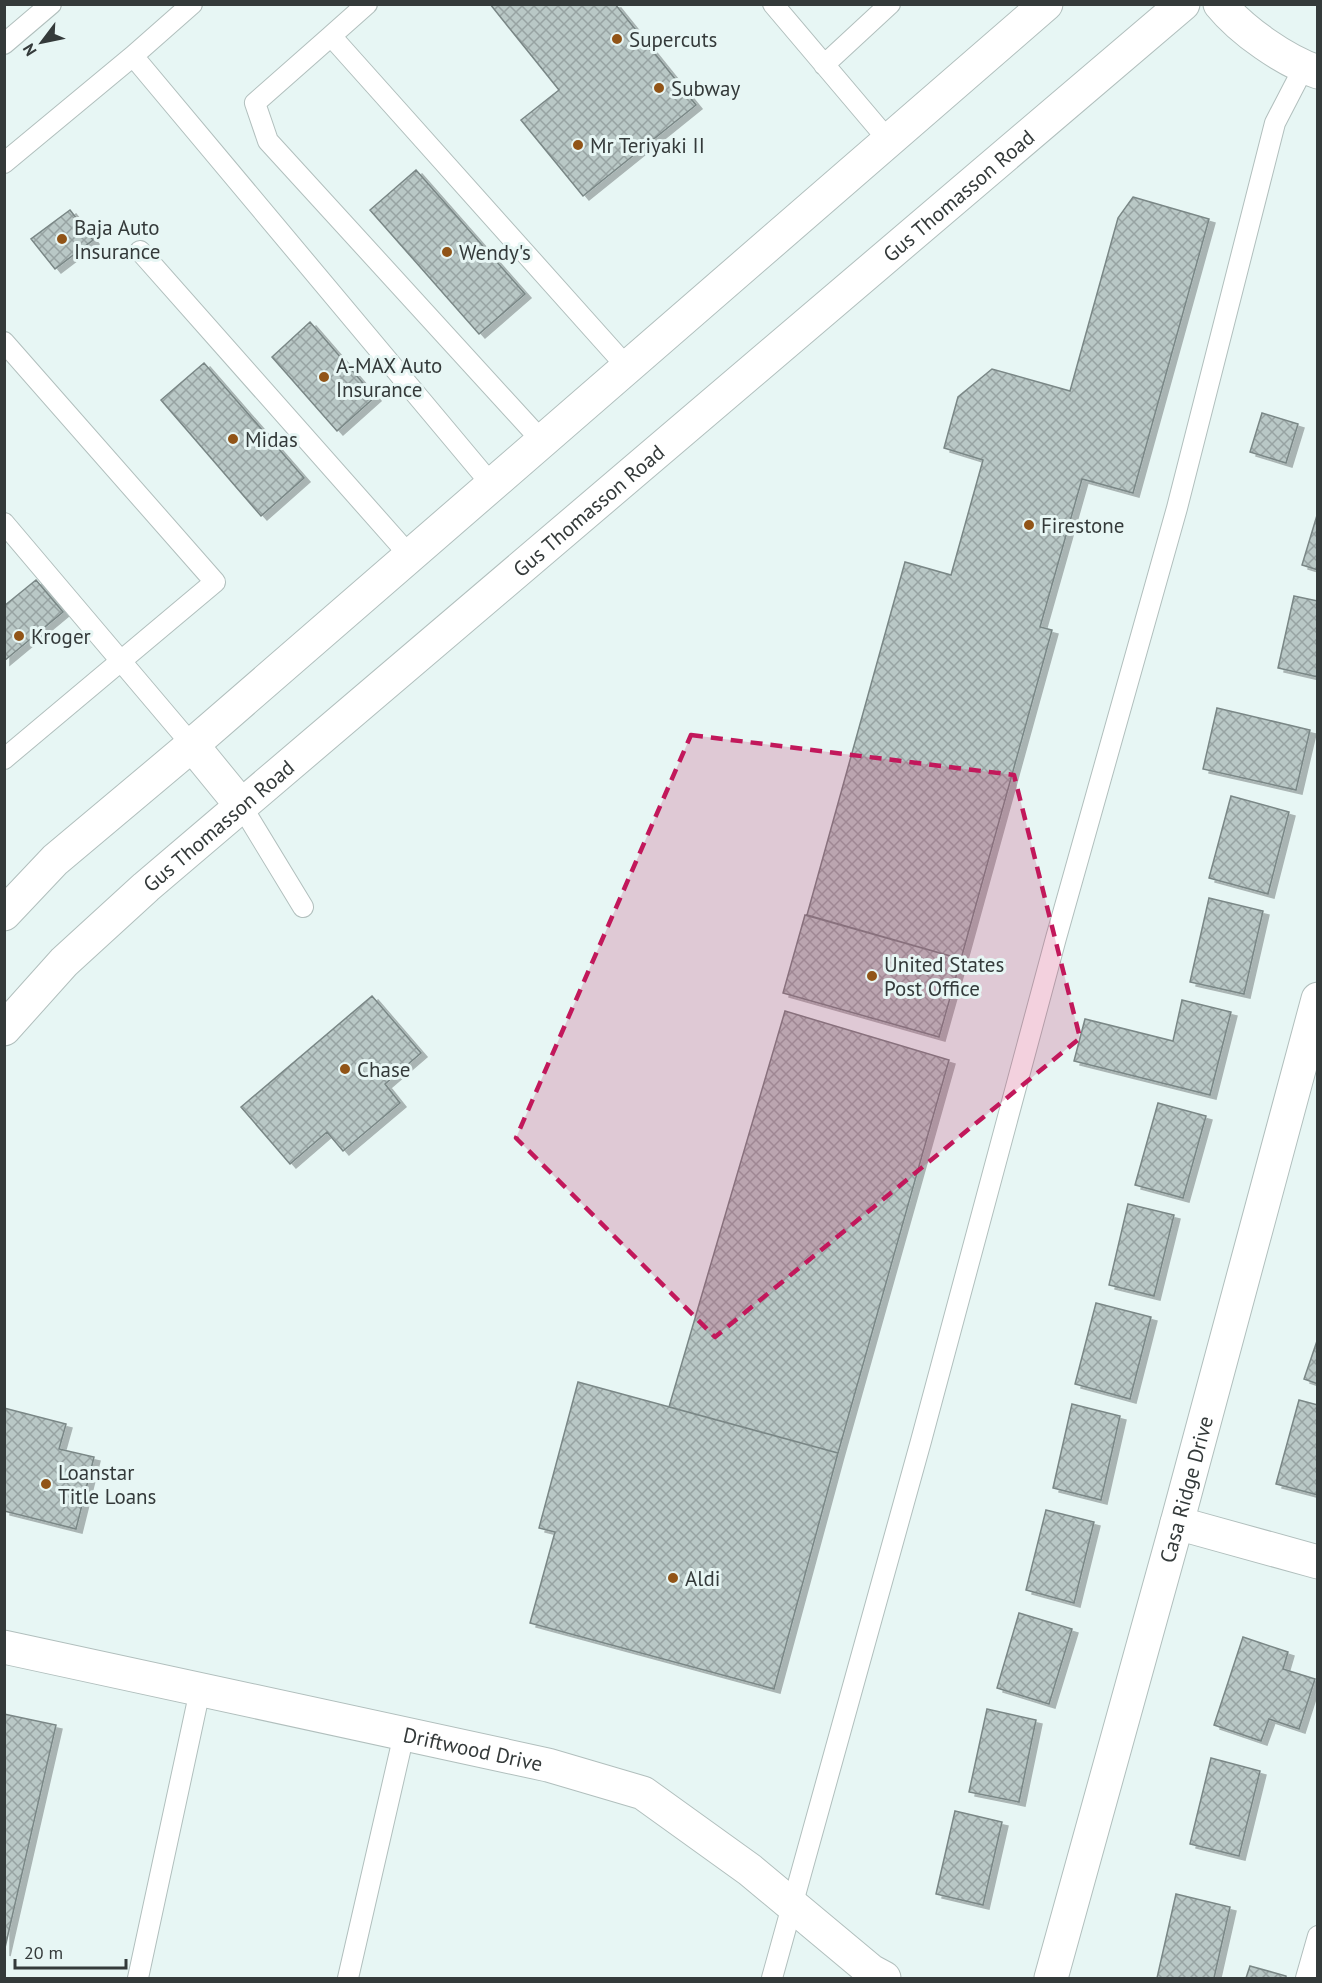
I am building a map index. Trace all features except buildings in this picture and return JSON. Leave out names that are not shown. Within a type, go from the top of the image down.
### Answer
[{"type":"main road","points":[[4,914],[55,861],[192,745],[1046,4]]},
{"type":"main road","name":"Gus Thomasson Road","points":[[4,1029],[64,962],[146,887],[1183,4]]},
{"type":"main road","points":[[1220,4],[1263,42],[1311,70]]},
{"type":"main road","points":[[192,745],[241,805]]},
{"type":"main road","name":"Casa Ridge Drive","points":[[1051,1978],[1178,1523],[1317,999]]},
{"type":"main road","points":[[1178,1523],[1317,1562]]},
{"type":"main road","name":"Driftwood Drive","points":[[4,1647],[548,1765],[643,1793],[750,1870],[871,1971],[884,1978]]},
{"type":"lane","points":[[4,44],[51,4]]},
{"type":"lane","points":[[4,163],[192,4]]},
{"type":"lane","points":[[367,4],[255,104],[267,141],[542,441]]},
{"type":"lane","points":[[773,4],[889,141]]},
{"type":"lane","points":[[824,65],[890,4]]},
{"type":"lane","points":[[331,36],[627,367]]},
{"type":"lane","points":[[133,56],[492,484]]},
{"type":"lane","points":[[772,1978],[921,1441],[1053,950],[1177,507],[1275,123],[1311,70]]},
{"type":"lane","points":[[140,251],[410,556]]},
{"type":"lane","points":[[4,342],[216,582],[4,759]]},
{"type":"lane","points":[[8,533],[192,745]]},
{"type":"lane","points":[[241,805],[303,907]]},
{"type":"lane","points":[[138,1978],[200,1690]]},
{"type":"lane","points":[[348,1978],[404,1734]]},
{"type":"lane","points":[[1306,1978],[1317,1936]]},
{"type":"highlighted area","points":[[691,735],[1014,775],[1080,1038],[715,1337],[516,1138]]},
{"type":"place","name":"Supercuts","points":[[617,39]]},
{"type":"place","name":"Subway","points":[[659,88]]},
{"type":"place","name":"Mr Teriyaki II","points":[[578,145]]},
{"type":"place","name":"Baja Auto Insurance","points":[[62,239]]},
{"type":"place","name":"Wendy's","points":[[447,252]]},
{"type":"place","name":"A-MAX Auto Insurance","points":[[324,377]]},
{"type":"place","name":"Midas","points":[[233,439]]},
{"type":"place","name":"Firestone","points":[[1029,525]]},
{"type":"place","name":"Kroger","points":[[19,636]]},
{"type":"place","name":"United States Post Office","points":[[872,976]]},
{"type":"place","name":"Chase","points":[[345,1069]]},
{"type":"place","name":"Loanstar Title Loans","points":[[46,1484]]},
{"type":"place","name":"Aldi","points":[[673,1578]]}]
